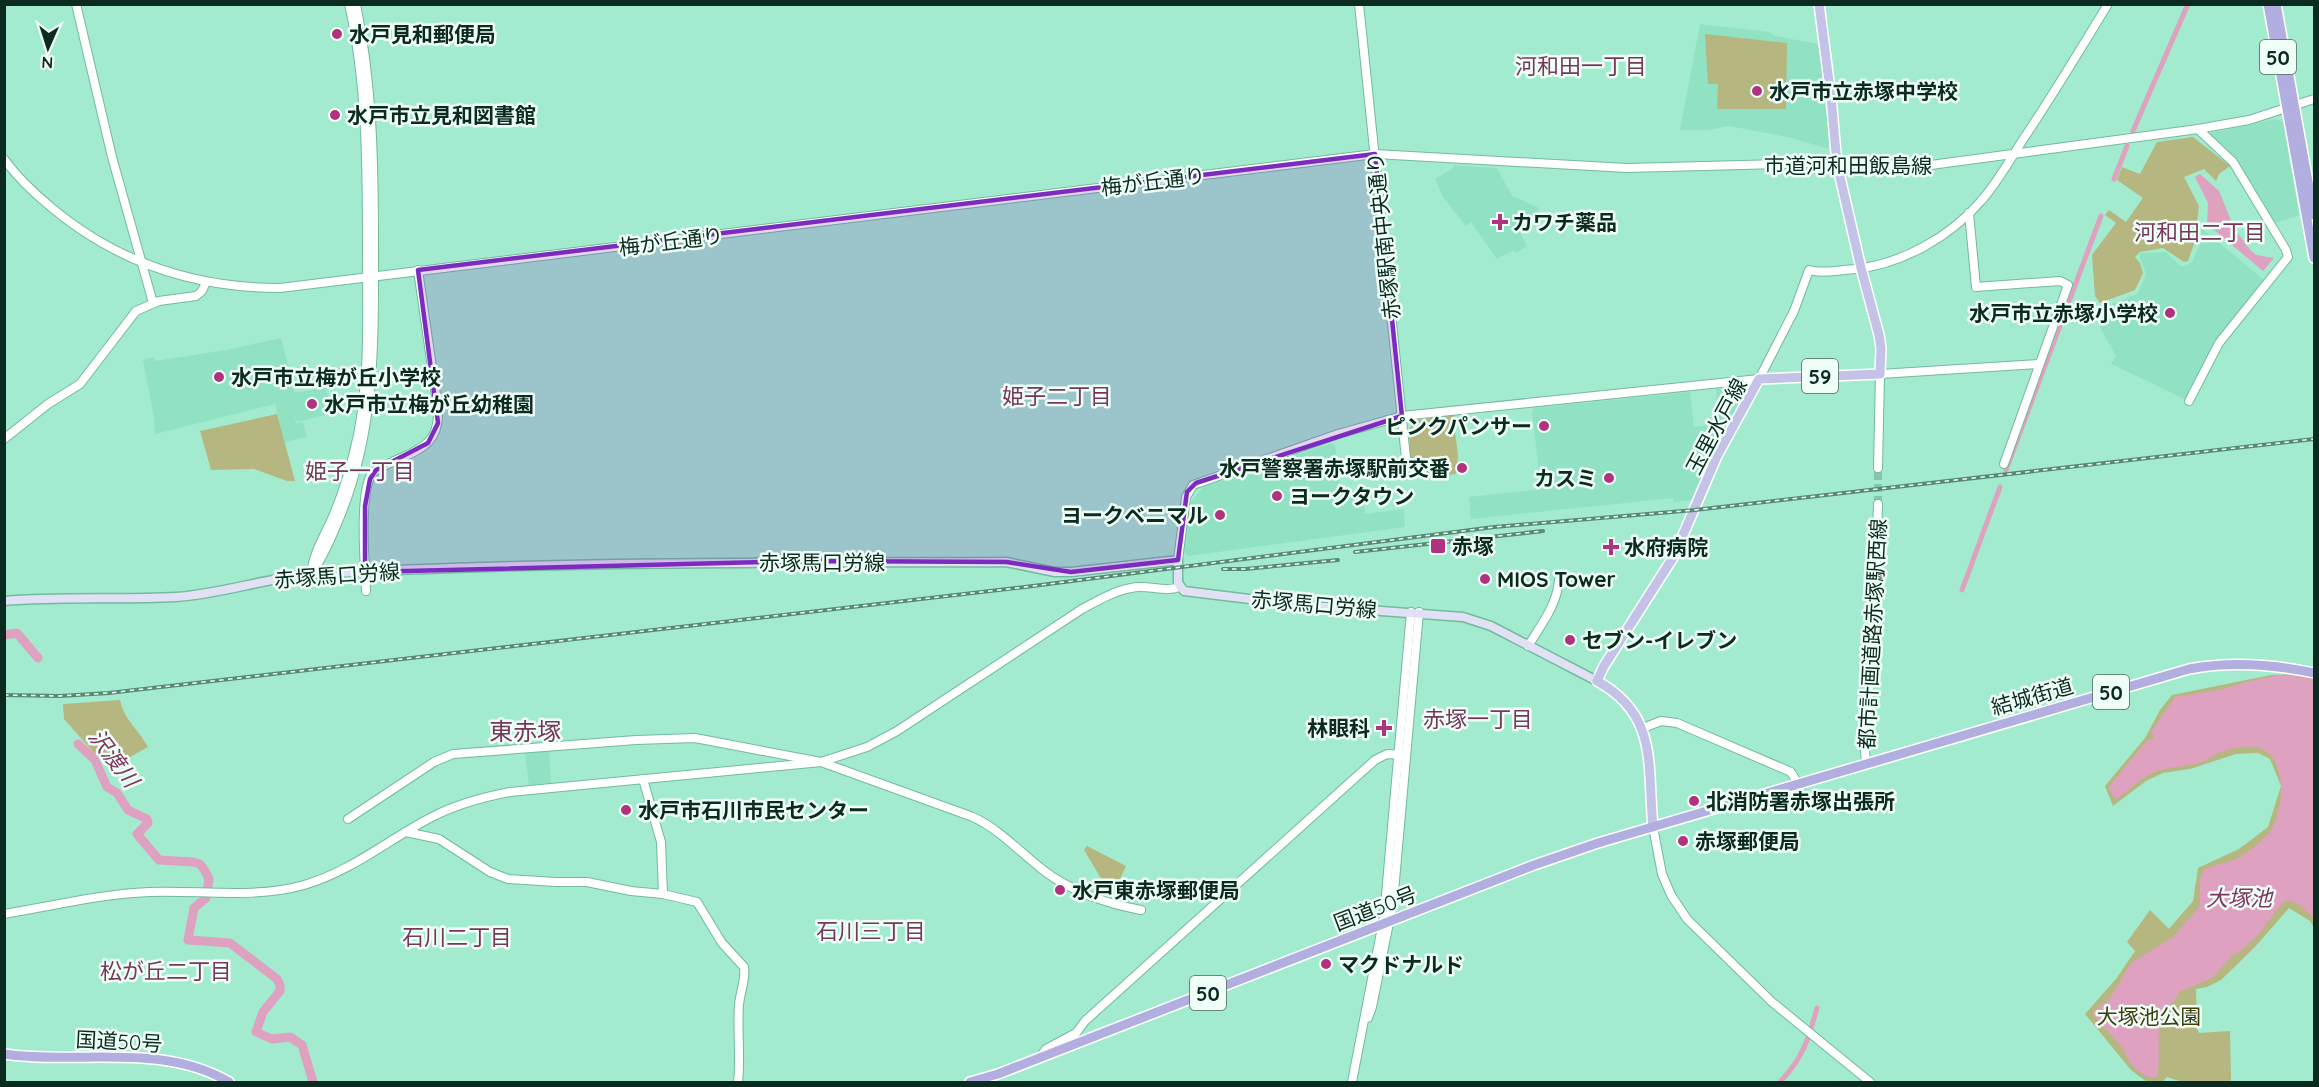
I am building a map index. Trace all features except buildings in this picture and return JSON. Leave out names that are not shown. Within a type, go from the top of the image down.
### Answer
[{"type":"highway","name":"50","points":[[2268,4],[2314,215]]},
{"type":"highway","name":"50","points":[[2276,4],[2314,258]]},
{"type":"highway","name":"結城街道","points":[[1798,784],[2201,667],[2229,663],[2257,664],[2314,673]]},
{"type":"highway","name":"国道50号","points":[[970,1083],[1089,1039],[1534,865],[1798,784]]},
{"type":"highway","name":"国道50号","points":[[4,1054],[158,1059],[195,1068],[229,1083]]},
{"type":"main road","points":[[1819,4],[1832,97],[1837,164],[1860,268],[1880,339],[1880,374]]},
{"type":"main road","name":"玉里水戸線","points":[[1597,681],[1617,645],[1674,556],[1718,456],[1759,379],[1880,374]]},
{"type":"main road","points":[[1178,560],[1179,587]]},
{"type":"main road","name":"赤塚馬口労線","points":[[4,601],[182,596],[311,574],[576,564],[809,561],[1006,562],[1055,572],[1071,572],[1178,560]]},
{"type":"main road","name":"赤塚馬口労線","points":[[1179,587],[1184,591],[1299,605],[1451,614],[1491,627],[1597,681]]},
{"type":"main road","points":[[1597,681],[1609,687],[1628,704],[1642,728],[1649,751],[1653,827]]},
{"type":"street","points":[[76,4],[112,158],[153,303]]},
{"type":"street","points":[[311,574],[322,558],[343,511],[364,437],[373,368],[364,104],[349,4]]},
{"type":"street","points":[[356,4],[365,59],[372,128],[371,276]]},
{"type":"street","name":"赤塚駅南中央通り","points":[[1359,4],[1407,468]]},
{"type":"street","points":[[1178,560],[1187,492],[1196,483],[1338,434],[1402,416],[1759,379],[1794,311],[1809,270],[1818,272],[1884,263],[1937,239],[1982,200],[2060,84],[2108,4]]},
{"type":"street","name":"市道河和田飯島線","points":[[1375,154],[1627,168],[1837,164],[1931,165],[2012,156],[2198,129],[2291,108],[2314,99]]},
{"type":"street","points":[[2189,401],[2219,344],[2288,257],[2233,162],[2198,129]]},
{"type":"street","name":"梅が丘通り","points":[[4,159],[35,193],[59,213],[98,241],[142,264],[206,282],[279,288],[1375,154]]},
{"type":"street","points":[[1969,213],[1976,287],[2060,281],[2068,285],[2004,464]]},
{"type":"street","points":[[366,591],[366,494],[373,473],[428,443],[438,423],[418,270]]},
{"type":"street","points":[[4,439],[48,404],[80,384],[126,322],[142,307],[196,296],[202,291],[206,282]]},
{"type":"street","points":[[1878,468],[1880,374],[2039,364]]},
{"type":"street","name":"都市計画道路赤塚駅西線","points":[[1866,764],[1878,504]]},
{"type":"street","points":[[1528,646],[1553,606],[1559,580]]},
{"type":"street","points":[[6,915],[139,893],[261,892],[311,883],[356,863],[444,812],[490,796],[526,789],[821,762],[867,747],[897,731],[1094,603],[1131,588],[1173,589],[1179,587]]},
{"type":"street","points":[[1352,1083],[1364,1024],[1372,1007],[1386,923],[1393,903],[1402,755],[1415,612]]},
{"type":"street","points":[[1642,728],[1661,722],[1684,726],[1791,772],[1798,784]]},
{"type":"street","points":[[348,819],[434,762],[464,752],[695,738],[821,762],[984,822],[1045,872],[1087,894],[1141,910]]},
{"type":"street","points":[[1040,1057],[1046,1049],[1077,1030],[1375,760],[1388,754],[1402,755]]},
{"type":"street","points":[[643,779],[661,842],[663,894]]},
{"type":"street","points":[[1653,827],[1662,874],[1682,913],[1750,982],[1870,1083]]},
{"type":"street","points":[[406,832],[439,839],[490,872],[508,879],[587,882],[698,902],[722,943],[743,964],[744,980],[739,1004],[738,1083]]},
{"type":"street","points":[[1077,1030],[1089,1039]]},
{"type":"street","points":[[1074,1044],[1077,1030]]},
{"type":"highlighted area","points":[[1375,154],[1402,416],[1196,483],[1187,492],[1178,560],[1071,572],[1006,562],[809,561],[365,572],[365,506],[370,479],[376,470],[428,443],[438,423],[418,270]]},
{"type":"shaded area","name":"水戸市立赤塚中学校","points":[[1700,24],[1769,32],[1775,36],[1818,44],[1829,107],[1829,149],[1788,137],[1729,126],[1709,130],[1680,130]]},
{"type":"shaded area","points":[[2276,119],[2283,122],[2299,215],[2274,224],[2208,134]]},
{"type":"shaded area","points":[[1453,165],[1497,168],[1512,196],[1539,208],[1530,223],[1528,222],[1520,233],[1527,246],[1516,253],[1513,250],[1497,259],[1471,222],[1466,226],[1443,197],[1435,179],[1453,168]]},
{"type":"shaded area","name":"水戸市立赤塚小学校","points":[[2201,228],[2265,281],[2217,341],[2187,400],[2111,364],[2116,356],[2097,321],[2102,317],[2100,309],[2137,294],[2146,272],[2140,259],[2140,253],[2166,252],[2180,266],[2185,266],[2192,262],[2201,242]]},
{"type":"shaded area","name":"水戸市立梅が丘小学校","points":[[281,338],[295,393],[325,387],[333,413],[297,422],[294,412],[296,423],[303,422],[307,437],[284,442],[275,404],[155,434],[143,360],[154,357],[155,361],[226,350]]},
{"type":"shaded area","points":[[1733,388],[1740,399],[1693,500],[1674,502],[1673,498],[1471,519],[1469,497],[1541,489],[1532,412],[1534,408],[1690,392],[1694,427],[1719,424],[1716,389]]},
{"type":"shaded area","name":"ヨークタウン","points":[[1332,443],[1335,445],[1340,491],[1359,490],[1361,507],[1364,506],[1365,514],[1404,509],[1405,527],[1188,556],[1183,551],[1191,502],[1203,487]]},
{"type":"shaded area","points":[[549,749],[551,783],[529,785],[525,753]]},
{"type":"green space","points":[[1705,34],[1787,43],[1786,109],[1717,109],[1718,84],[1708,84]]},
{"type":"green space","points":[[2193,137],[2230,166],[2219,174],[2216,181],[2204,169],[2184,177],[2199,206],[2195,241],[2188,261],[2184,262],[2163,248],[2140,252],[2135,257],[2143,273],[2135,290],[2100,303],[2095,296],[2092,255],[2116,223],[2105,215],[2109,210],[2126,222],[2143,198],[2117,180],[2122,167],[2140,174],[2157,142]]},
{"type":"green space","points":[[277,414],[295,481],[287,481],[254,469],[211,470],[200,431]]},
{"type":"green space","points":[[1453,415],[1458,455],[1456,474],[1419,476],[1411,469],[1409,429],[1416,420]]},
{"type":"green space","name":"大塚池","points":[[2298,674],[2314,678],[2314,928],[2310,921],[2289,908],[2255,947],[2221,980],[2207,987],[2196,989],[2199,1033],[2230,1031],[2231,1082],[2182,1082],[2167,1077],[2162,1082],[2147,1082],[2131,1070],[2085,1014],[2116,979],[2135,951],[2127,942],[2150,910],[2169,929],[2193,901],[2198,868],[2239,849],[2268,827],[2281,786],[2270,759],[2258,753],[2236,754],[2190,769],[2163,773],[2146,781],[2113,806],[2105,786],[2145,738],[2160,710],[2172,695],[2271,675]]},
{"type":"green space","points":[[120,700],[128,719],[148,747],[123,761],[96,755],[64,719],[63,704]]},
{"type":"green space","points":[[1087,846],[1126,866],[1117,886],[1108,890],[1084,850]]},
{"type":"water","points":[[2200,174],[2219,191],[2234,228],[2250,250],[2256,255],[2274,258],[2263,271],[2207,224],[2208,203],[2195,177]]},
{"type":"water","name":"大塚池","points":[[2279,675],[2294,675],[2314,680],[2314,918],[2299,904],[2287,900],[2258,935],[2233,955],[2212,978],[2179,992],[2161,1019],[2157,1077],[2147,1076],[2133,1066],[2125,1051],[2092,1013],[2110,998],[2131,963],[2173,937],[2200,906],[2200,880],[2203,871],[2239,857],[2256,846],[2269,833],[2279,810],[2281,784],[2276,763],[2271,755],[2257,748],[2238,747],[2196,764],[2157,771],[2140,780],[2116,800],[2108,788],[2148,739],[2152,740],[2154,737],[2151,732],[2175,697],[2223,689]]},
{"type":"waterway","points":[[2133,131],[2188,4]]},
{"type":"waterway","points":[[2114,179],[2127,146]]},
{"type":"waterway","points":[[2006,470],[2101,216]]},
{"type":"waterway","points":[[1962,590],[2000,487]]},
{"type":"waterway","name":"沢渡川","points":[[4,635],[17,633],[38,658]]},
{"type":"waterway","name":"沢渡川","points":[[78,744],[95,760],[107,787],[117,793],[128,810],[147,819],[148,823],[137,834],[159,860],[193,862],[200,864],[205,871],[209,879],[206,898],[194,908],[188,940],[230,943],[277,979],[280,991],[263,1012],[256,1032],[272,1039],[290,1037],[302,1045],[313,1082]]},
{"type":"waterway","points":[[1780,1082],[1804,1048],[1817,1008]]},
{"type":"tunnel","points":[[1878,468],[1878,504]]},
{"type":"railway","points":[[4,695],[60,696],[109,693],[1025,587],[1494,527],[1695,510],[2314,439]]},
{"type":"railway","points":[[1355,552],[1543,531]]},
{"type":"railway","points":[[1223,569],[1338,560]]},
{"type":"place","name":"水戸見和郵便局","points":[[337,34]]},
{"type":"place","name":"水戸市立赤塚中学校","points":[[1757,91]]},
{"type":"place","name":"水戸市立見和図書館","points":[[335,115]]},
{"type":"place","name":"カワチ薬品","points":[[1500,222]]},
{"type":"place","name":"水戸市立赤塚小学校","points":[[2170,313]]},
{"type":"place","name":"水戸市立梅が丘小学校","points":[[219,377]]},
{"type":"place","name":"水戸市立梅が丘幼稚園","points":[[312,404]]},
{"type":"place","name":"ピンクパンサー","points":[[1544,426]]},
{"type":"place","name":"水戸警察署赤塚駅前交番","points":[[1462,468]]},
{"type":"place","name":"カスミ","points":[[1609,478]]},
{"type":"place","name":"ヨークタウン","points":[[1277,496]]},
{"type":"place","name":"ヨークベニマル","points":[[1220,515]]},
{"type":"place","name":"赤塚","points":[[1438,546]]},
{"type":"place","name":"水府病院","points":[[1611,547]]},
{"type":"place","name":"MIOS Tower","points":[[1485,579]]},
{"type":"place","name":"セブン-イレブン","points":[[1570,640]]},
{"type":"place","name":"林眼科","points":[[1384,728]]},
{"type":"place","name":"北消防署赤塚出張所","points":[[1694,801]]},
{"type":"place","name":"水戸市石川市民センター","points":[[626,810]]},
{"type":"place","name":"赤塚郵便局","points":[[1683,841]]},
{"type":"place","name":"水戸東赤塚郵便局","points":[[1060,890]]},
{"type":"place","name":"マクドナルド","points":[[1326,964]]},
{"type":"district","name":"河和田一丁目","points":[[1581,66]]},
{"type":"district","name":"河和田二丁目","points":[[2200,232]]},
{"type":"district","name":"姫子二丁目","points":[[1057,396]]},
{"type":"district","name":"姫子一丁目","points":[[360,471]]},
{"type":"district","name":"赤塚一丁目","points":[[1478,719]]},
{"type":"district","name":"東赤塚","points":[[525,731]]},
{"type":"district","name":"石川三丁目","points":[[871,931]]},
{"type":"district","name":"石川二丁目","points":[[457,937]]},
{"type":"district","name":"松が丘二丁目","points":[[166,971]]},
{"type":"park label","name":"大塚池公園","points":[[2149,1016]]}]
